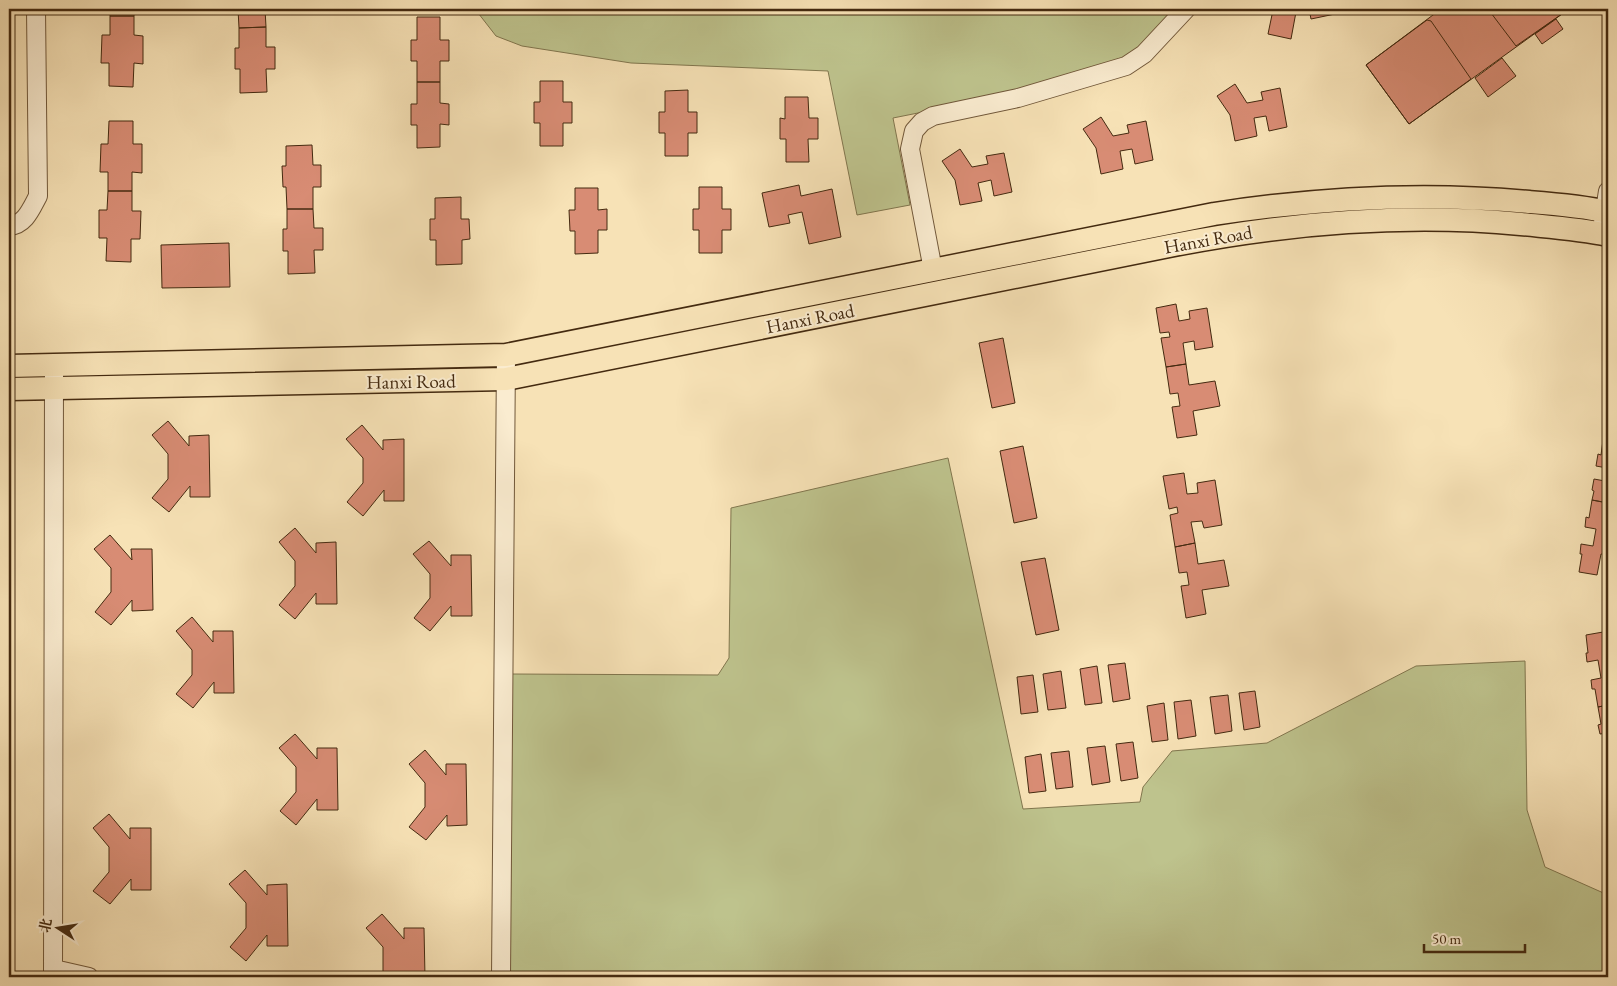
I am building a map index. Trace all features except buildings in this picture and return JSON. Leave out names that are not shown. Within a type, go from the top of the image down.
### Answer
[{"type":"main road","name":"Hanxi Road","points":[[9,366],[506,355],[1214,214],[1312,201],[1362,198],[1459,197],[1607,204]]},
{"type":"main road","name":"Hanxi Road","points":[[9,389],[506,379],[1160,248],[1266,229],[1314,224],[1410,219],[1506,222],[1605,234]]},
{"type":"street","points":[[9,226],[14,226],[28,217],[38,196],[36,9]]},
{"type":"street","points":[[933,270],[910,150],[912,137],[918,126],[933,116],[1018,98],[1126,66],[1144,54],[1186,9]]},
{"type":"street","points":[[1605,234],[1607,204]]},
{"type":"street","points":[[501,977],[506,355]]},
{"type":"street","points":[[54,365],[54,973],[89,977]]},
{"type":"green space","points":[[475,9],[1177,9],[1132,55],[988,99],[893,118],[910,205],[857,215],[828,71],[631,63],[522,46],[496,36]]},
{"type":"green space","points":[[948,458],[1023,809],[1140,802],[1143,787],[1172,751],[1267,743],[1416,666],[1525,661],[1527,810],[1545,867],[1608,895],[1608,977],[510,977],[512,674],[718,675],[729,658],[731,508]]}]
